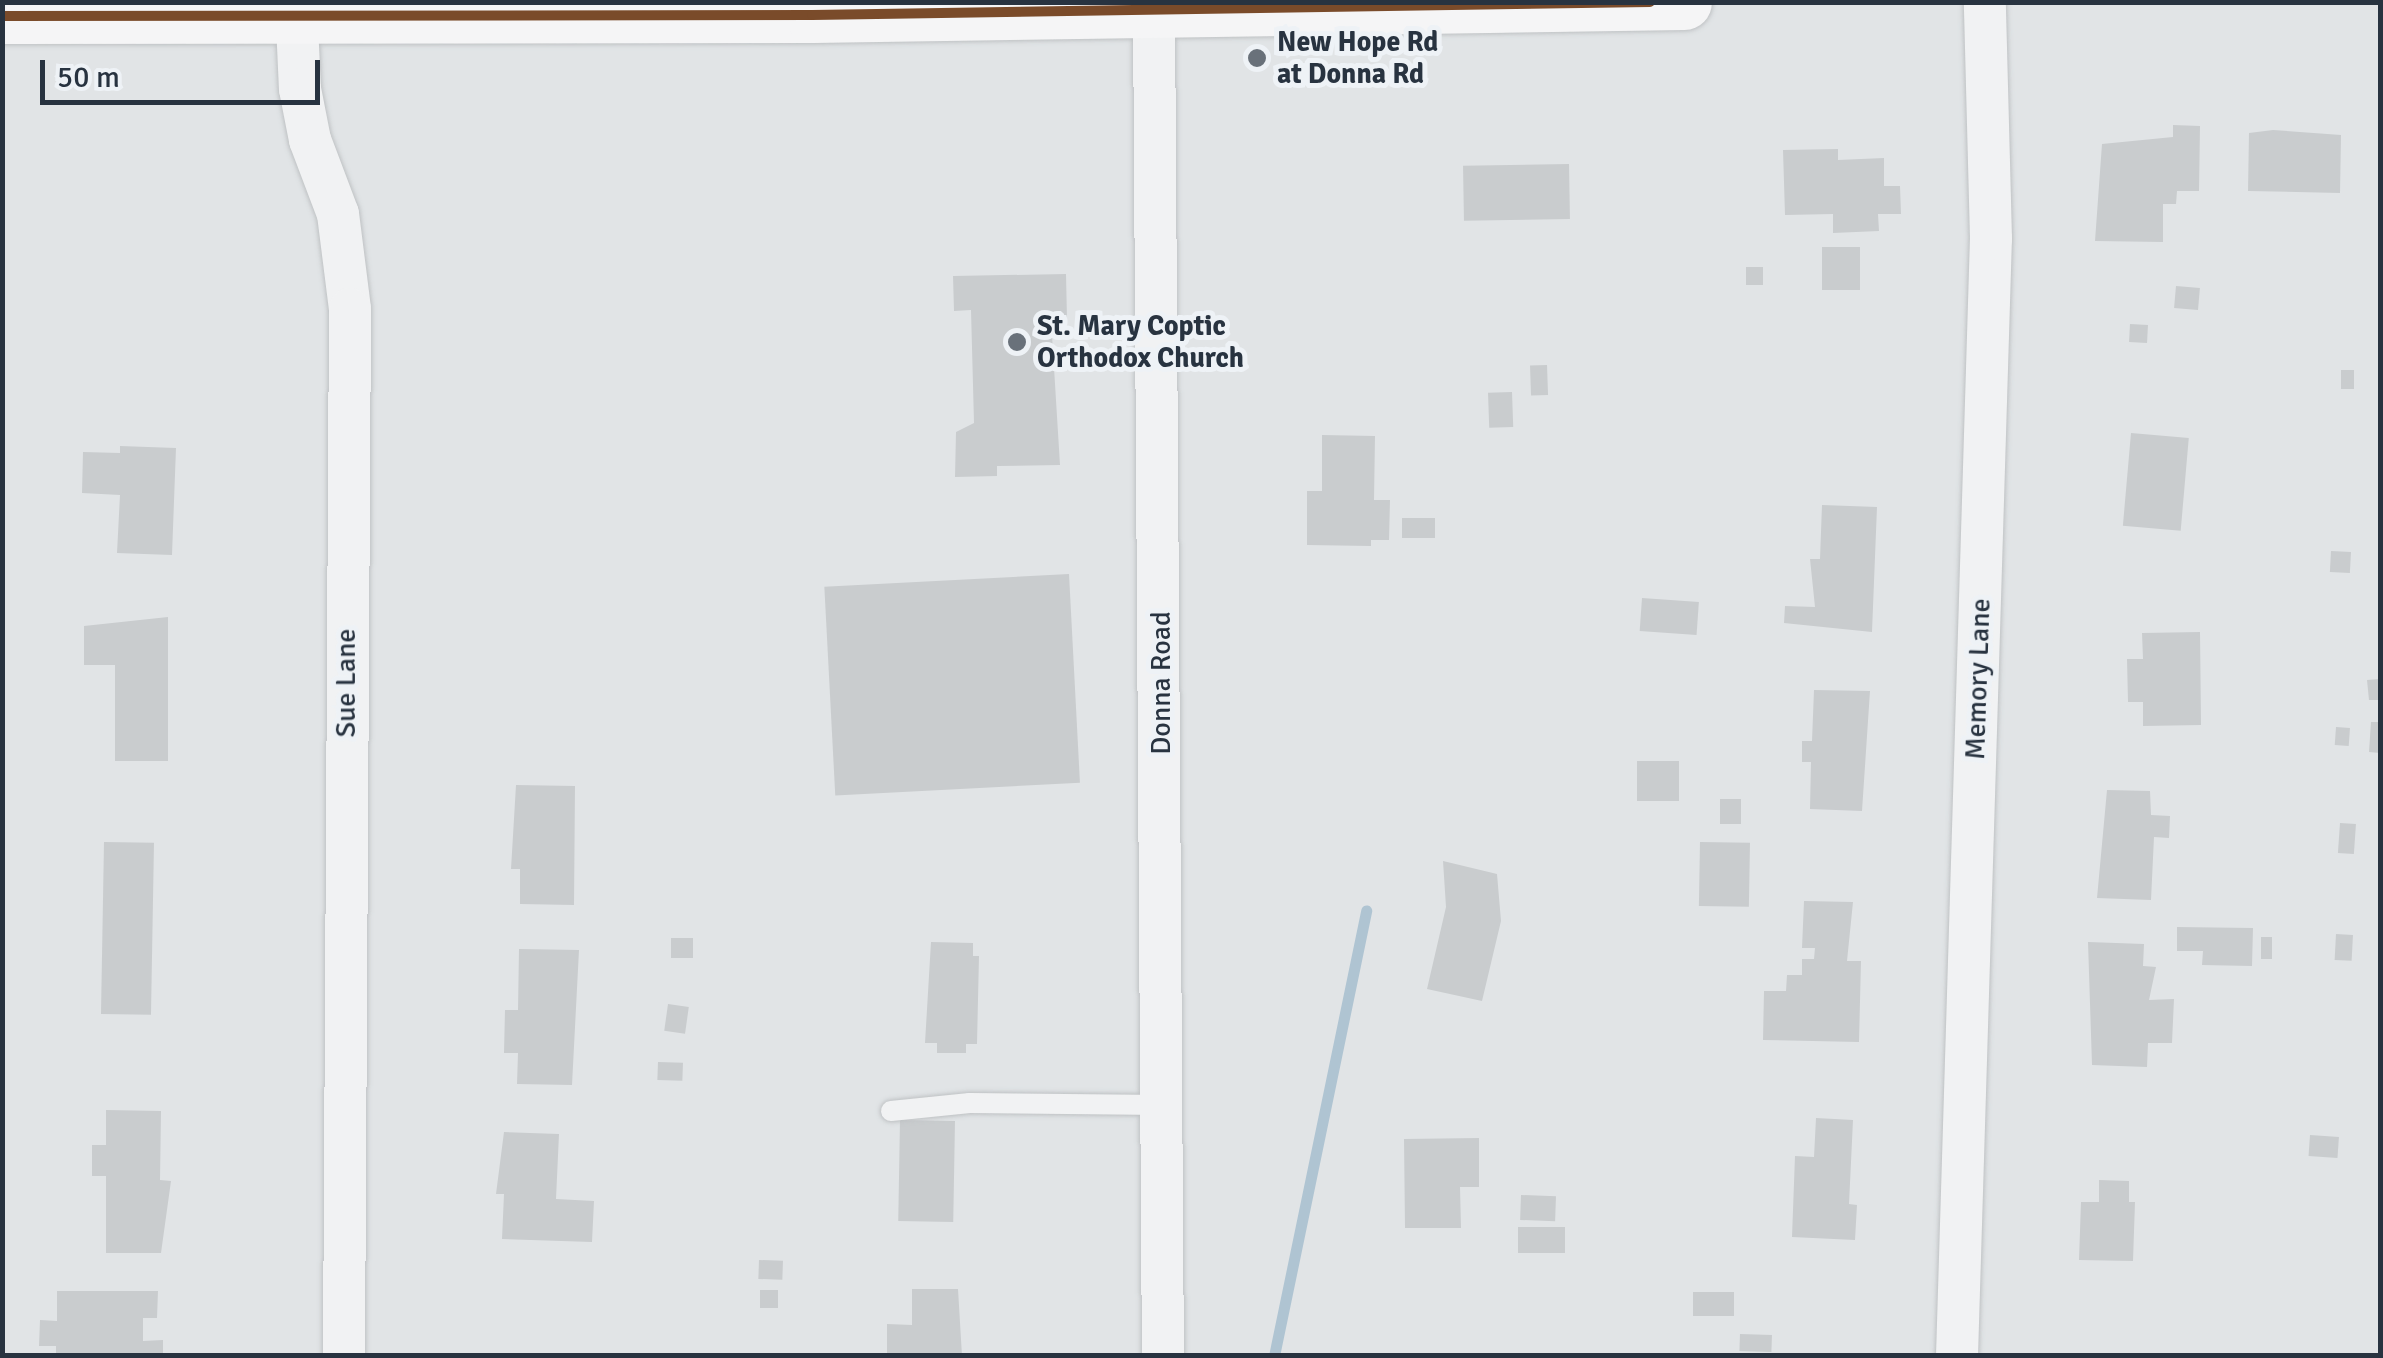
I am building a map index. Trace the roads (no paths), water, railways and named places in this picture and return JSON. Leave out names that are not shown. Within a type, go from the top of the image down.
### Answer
[{"type":"main road","points":[[2,16],[295,10],[1154,10],[1684,2]]},
{"type":"street","name":"Memory Lane","points":[[1958,1356],[1991,239],[1986,2]]},
{"type":"street","name":"Sue Lane","points":[[295,10],[303,107],[338,214],[350,310],[344,1356]]},
{"type":"street","name":"Donna Road","points":[[1154,10],[1163,1356]]},
{"type":"lane","points":[[890,1111],[970,1102],[1162,1105]]},
{"type":"waterway","points":[[1274,1356],[1366,910]]},
{"type":"place","name":"New Hope Rd at Donna Rd","points":[[1257,58]]},
{"type":"place","name":"St. Mary Coptic Orthodox Church","points":[[1017,342]]}]
